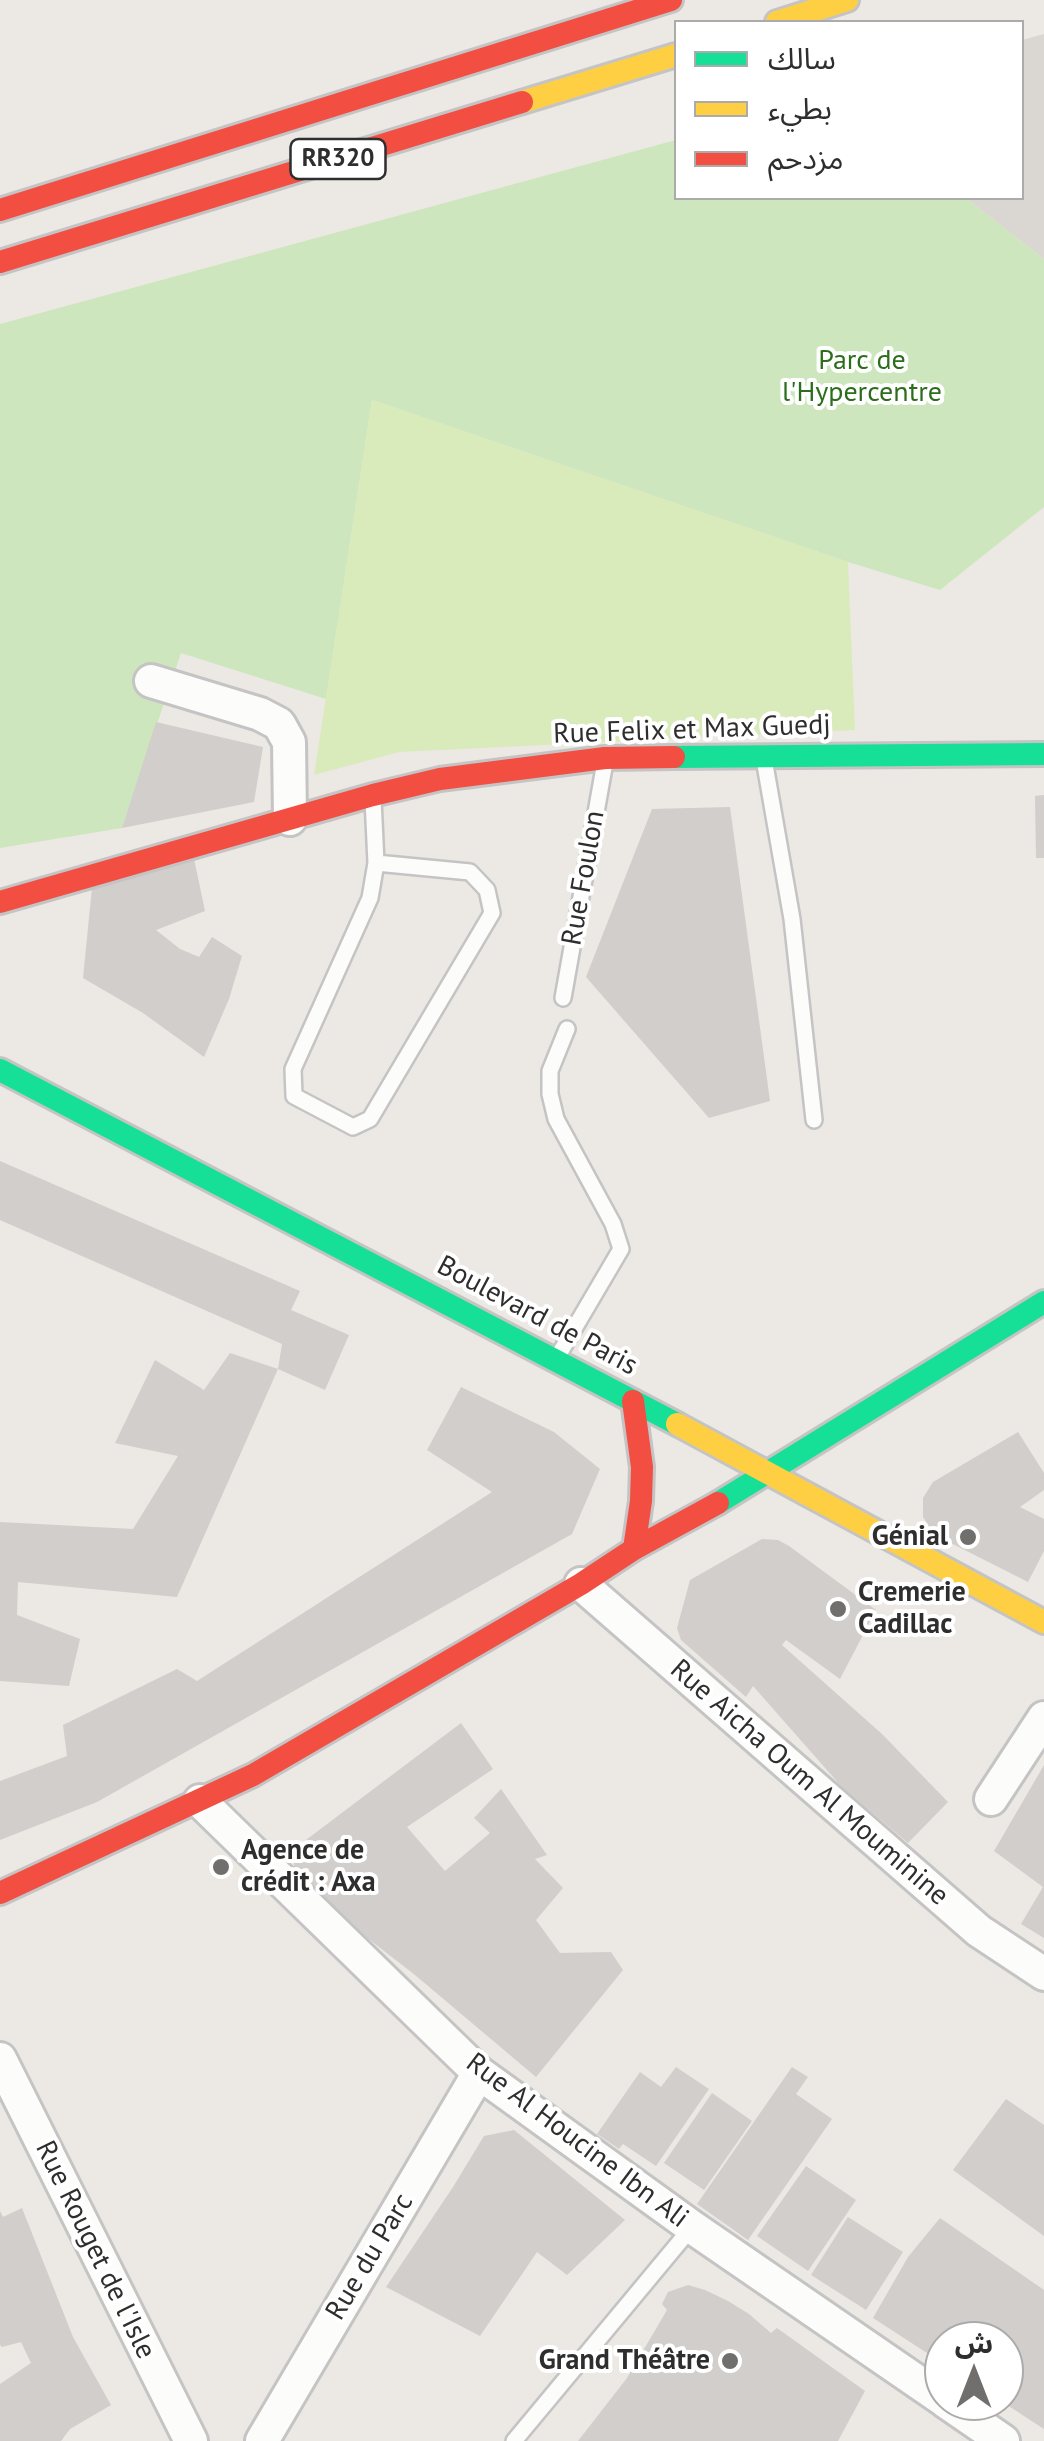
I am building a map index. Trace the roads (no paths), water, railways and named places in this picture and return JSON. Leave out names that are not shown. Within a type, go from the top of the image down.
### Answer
[{"type":"main road","name":"RR320","points":[[0,210],[670,0]]},
{"type":"main road","points":[[783,20],[847,0]]},
{"type":"main road","name":"RR320","points":[[0,262],[674,56]]},
{"type":"main road","name":"Rue Felix et Max Guedj","points":[[0,902],[440,778],[606,758],[1044,754]]},
{"type":"main road","name":"Boulevard de Paris","points":[[0,1070],[556,1359],[1044,1622]]},
{"type":"main road","points":[[0,1894],[253,1775],[581,1584],[634,1549],[702,1514],[1044,1302]]},
{"type":"main road","points":[[632,1400],[642,1467],[634,1549]]},
{"type":"street","points":[[150,681],[260,714],[279,724],[289,742],[290,819]]},
{"type":"street","name":"Rue Aicha Oum Al Mouminine","points":[[581,1584],[978,1931],[1044,1974]]},
{"type":"street","points":[[991,1799],[1044,1718]]},
{"type":"street","name":"Rue Al Houcine Ibn Ali","points":[[200,1801],[479,2073],[924,2387]]},
{"type":"street","name":"Rue Rouget de l'Isle","points":[[0,2058],[191,2441]]},
{"type":"street","name":"Rue du Parc","points":[[262,2441],[479,2073]]},
{"type":"street","name":"Rue Al Houcine Ibn Ali","points":[[974,2421],[1003,2441]]},
{"type":"lane","points":[[763,756],[792,920],[814,1120]]},
{"type":"lane","name":"Rue Foulon","points":[[563,998],[606,758]]},
{"type":"lane","points":[[372,795],[376,863],[370,898],[293,1069],[294,1096],[353,1127],[370,1118],[492,913],[488,890],[470,872],[376,863]]},
{"type":"lane","points":[[556,1359],[621,1249],[614,1224],[556,1118],[550,1094],[550,1071],[568,1029]]},
{"type":"lane","points":[[514,2441],[692,2227]]},
{"type":"place","name":"Génial","points":[[968,1537]]},
{"type":"place","name":"Cremerie Cadillac","points":[[838,1609]]},
{"type":"place","name":"Agence de crédit : Axa","points":[[221,1867]]},
{"type":"place","name":"Grand Théâtre","points":[[730,2361]]},
{"type":"park label","name":"Parc de l'Hypercentre","points":[[862,377]]}]
